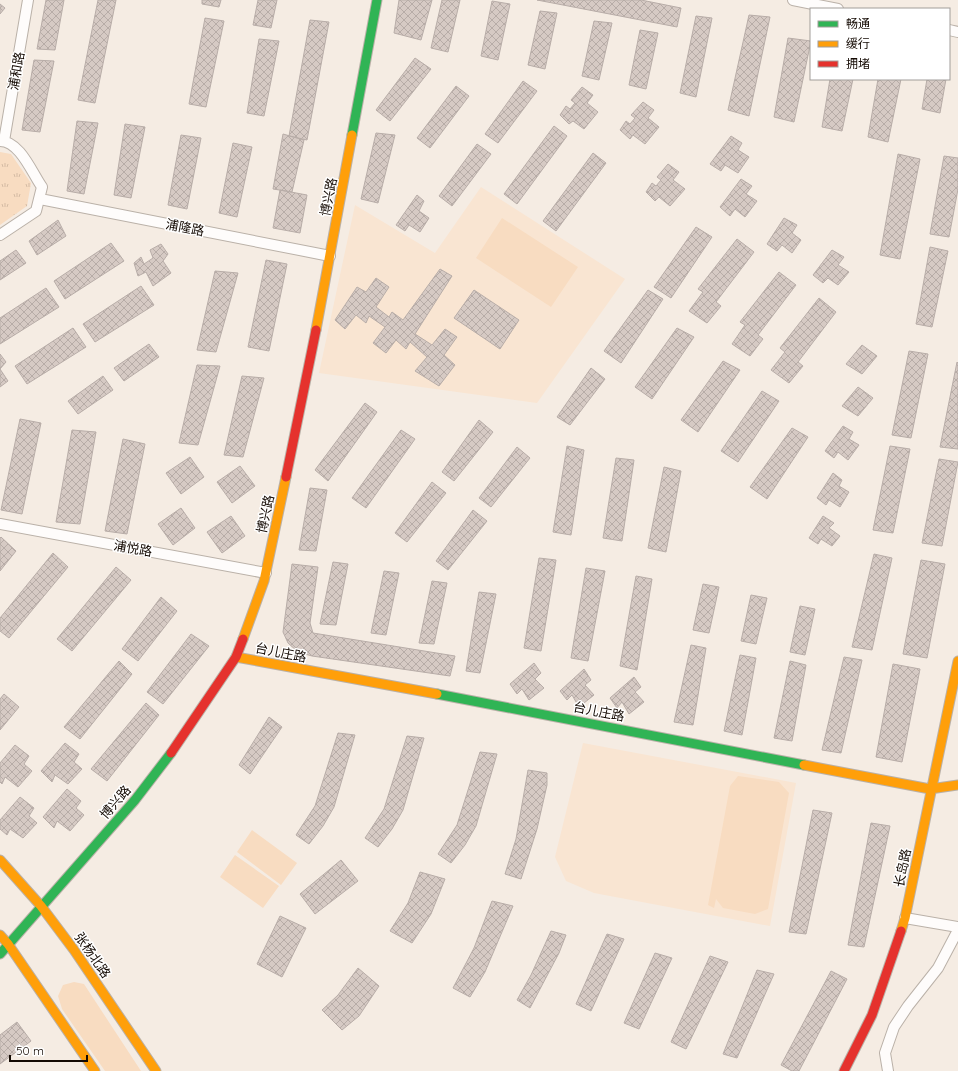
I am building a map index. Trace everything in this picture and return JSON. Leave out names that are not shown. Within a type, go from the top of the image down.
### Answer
[{"type":"street","name":"浦和路","points":[[2,141],[28,0]]},
{"type":"street","name":"博兴路","points":[[0,954],[40,906],[135,800],[170,754],[236,657],[266,573],[307,380],[378,0]]},
{"type":"street","points":[[792,0],[833,8]]},
{"type":"street","points":[[0,235],[36,211],[42,187],[18,149],[2,141]]},
{"type":"street","name":"浦隆路","points":[[40,199],[330,256]]},
{"type":"street","name":"浦悦路","points":[[0,524],[266,573]]},
{"type":"street","name":"台儿庄路","points":[[236,657],[560,717],[930,789],[958,785]]},
{"type":"street","name":"长岛路","points":[[844,1071],[872,1015],[905,918],[930,789],[958,661]]},
{"type":"street","name":"张杨北路","points":[[0,860],[40,906],[74,950],[156,1071]]},
{"type":"street","points":[[888,1071],[885,1053],[894,1027],[908,1006],[938,968],[958,929],[905,918]]},
{"type":"street","points":[[0,935],[8,944],[95,1071]]},
{"type":"shaded area","points":[[481,187],[625,279],[537,403],[319,373],[355,205],[435,253]]},
{"type":"shaded area","points":[[583,743],[796,783],[770,926],[594,893],[566,881],[555,857]]},
{"type":"green space","points":[[0,152],[11,154],[31,183],[27,206],[0,225]]},
{"type":"green space","points":[[502,218],[578,267],[551,307],[476,258]]},
{"type":"green space","points":[[738,776],[779,782],[789,793],[768,909],[755,914],[723,908],[716,899],[714,908],[708,905],[730,786]]},
{"type":"green space","points":[[252,830],[297,863],[281,885],[237,852]]},
{"type":"green space","points":[[235,855],[279,886],[263,908],[220,877]]},
{"type":"green space","points":[[74,982],[84,984],[141,1071],[105,1071],[62,1009],[58,996],[63,985]]},
{"type":"building","points":[[46,0],[64,0],[55,50],[37,49]]},
{"type":"building","points":[[98,0],[116,0],[95,103],[78,100]]},
{"type":"building","points":[[202,0],[221,0],[219,7],[202,4]]},
{"type":"building","points":[[258,0],[277,0],[271,28],[253,25]]},
{"type":"building","points":[[399,0],[432,0],[421,40],[394,33]]},
{"type":"building","points":[[442,0],[460,0],[448,52],[431,48]]},
{"type":"building","points":[[537,0],[641,0],[681,8],[677,27]]},
{"type":"building","points":[[492,1],[510,4],[498,60],[481,56]]},
{"type":"building","points":[[0,4],[5,8],[0,14]]},
{"type":"building","points":[[540,11],[557,13],[545,69],[528,65]]},
{"type":"building","points":[[749,15],[770,17],[749,116],[728,110]]},
{"type":"building","points":[[696,16],[712,18],[696,97],[680,93]]},
{"type":"building","points":[[205,18],[224,21],[206,107],[189,104]]},
{"type":"building","points":[[310,20],[329,22],[307,140],[289,136]]},
{"type":"building","points":[[594,21],[612,23],[599,80],[582,76]]},
{"type":"building","points":[[640,30],[658,33],[646,89],[629,85]]},
{"type":"building","points":[[788,38],[810,41],[794,122],[774,117]]},
{"type":"building","points":[[259,39],[279,41],[264,116],[247,113]]},
{"type":"building","points":[[415,58],[431,69],[390,121],[376,110]]},
{"type":"building","points":[[34,60],[54,61],[40,132],[22,130]]},
{"type":"building","points":[[830,80],[853,80],[842,131],[822,127]]},
{"type":"building","points":[[878,80],[901,80],[888,142],[868,137]]},
{"type":"building","points":[[927,80],[946,80],[940,113],[922,109]]},
{"type":"building","points":[[523,81],[537,91],[498,143],[485,134]]},
{"type":"building","points":[[456,86],[469,96],[430,148],[417,138]]},
{"type":"building","points":[[582,87],[593,95],[587,103],[598,112],[584,129],[573,121],[569,124],[560,115],[566,106],[570,109],[575,103],[571,100]]},
{"type":"building","points":[[643,102],[654,110],[648,118],[659,127],[645,144],[633,135],[630,139],[620,130],[626,121],[630,124],[635,118],[631,115]]},
{"type":"building","points":[[77,121],[98,123],[84,194],[67,191]]},
{"type":"building","points":[[125,124],[145,127],[131,198],[114,195]]},
{"type":"building","points":[[554,126],[567,136],[517,204],[504,194]]},
{"type":"building","points":[[376,133],[395,135],[378,203],[361,199]]},
{"type":"building","points":[[283,134],[304,140],[292,192],[273,189]]},
{"type":"building","points":[[181,135],[201,138],[187,209],[168,205]]},
{"type":"building","points":[[731,136],[742,143],[738,150],[749,157],[738,173],[725,165],[721,171],[710,164]]},
{"type":"building","points":[[233,143],[252,147],[237,217],[219,213]]},
{"type":"building","points":[[477,144],[491,154],[452,206],[439,196]]},
{"type":"building","points":[[593,153],[606,163],[556,231],[543,221]]},
{"type":"building","points":[[898,154],[920,159],[900,259],[880,255]]},
{"type":"building","points":[[944,156],[958,158],[958,189],[949,237],[930,234]]},
{"type":"building","points":[[668,164],[679,172],[673,180],[685,189],[670,206],[659,197],[655,201],[646,192],[652,183],[656,186],[661,180],[657,177]]},
{"type":"building","points":[[741,179],[752,186],[746,194],[757,201],[745,217],[735,209],[730,216],[720,207]]},
{"type":"building","points":[[280,190],[307,195],[300,233],[273,228]]},
{"type":"building","points":[[417,195],[424,201],[419,211],[429,218],[420,232],[409,225],[405,231],[396,225]]},
{"type":"building","points":[[784,218],[797,225],[792,233],[801,240],[792,253],[782,245],[777,251],[767,244]]},
{"type":"building","points":[[58,220],[66,236],[37,255],[29,241]]},
{"type":"building","points":[[696,227],[712,237],[671,298],[654,287]]},
{"type":"building","points":[[737,239],[754,252],[716,302],[721,306],[707,323],[689,311],[703,292],[698,289]]},
{"type":"building","points":[[111,243],[124,261],[65,299],[54,281]]},
{"type":"building","points":[[161,244],[168,254],[163,261],[171,273],[153,286],[146,272],[138,276],[134,263],[141,257],[144,264],[153,258],[150,250]]},
{"type":"building","points":[[930,247],[948,251],[932,327],[916,324]]},
{"type":"building","points":[[16,250],[26,263],[0,280],[0,261]]},
{"type":"building","points":[[832,250],[844,257],[838,265],[849,272],[838,285],[828,278],[823,283],[813,275]]},
{"type":"building","points":[[266,260],[287,264],[269,351],[248,347]]},
{"type":"building","points":[[440,269],[452,276],[415,334],[432,345],[445,329],[457,337],[444,355],[455,365],[439,386],[415,371],[427,357],[410,342],[406,349],[396,340],[386,353],[373,343],[385,327],[369,316],[366,323],[356,315],[345,329],[335,320],[357,287],[366,292],[376,278],[389,287],[376,307],[389,317],[392,312],[403,320]]},
{"type":"building","points":[[215,271],[238,273],[216,352],[197,350]]},
{"type":"building","points":[[779,272],[796,285],[758,335],[763,339],[750,356],[732,344],[745,325],[740,322]]},
{"type":"building","points":[[141,286],[154,305],[95,342],[83,324]]},
{"type":"building","points":[[46,288],[59,307],[0,344],[0,318]]},
{"type":"building","points":[[474,290],[519,320],[500,349],[454,318]]},
{"type":"building","points":[[648,290],[663,299],[621,363],[604,351]]},
{"type":"building","points":[[819,298],[836,312],[798,362],[803,366],[789,383],[771,370],[785,352],[780,348]]},
{"type":"building","points":[[73,328],[86,347],[27,384],[15,366]]},
{"type":"building","points":[[677,328],[694,337],[652,399],[635,387]]},
{"type":"building","points":[[149,344],[159,357],[124,381],[114,368]]},
{"type":"building","points":[[862,345],[877,356],[862,374],[846,364]]},
{"type":"building","points":[[909,351],[928,354],[911,438],[892,435]]},
{"type":"building","points":[[0,354],[6,362],[0,369]]},
{"type":"building","points":[[723,361],[740,370],[698,432],[681,420]]},
{"type":"building","points":[[957,362],[958,363],[958,449],[940,447]]},
{"type":"building","points":[[197,365],[220,366],[198,445],[179,443]]},
{"type":"building","points":[[591,368],[605,379],[570,425],[557,417]]},
{"type":"building","points":[[0,369],[8,381],[0,387]]},
{"type":"building","points":[[103,376],[113,390],[78,414],[68,401]]},
{"type":"building","points":[[242,376],[264,378],[243,457],[224,455]]},
{"type":"building","points":[[858,387],[873,398],[858,416],[842,406]]},
{"type":"building","points":[[762,391],[779,401],[738,462],[721,451]]},
{"type":"building","points":[[365,403],[377,412],[328,481],[315,470]]},
{"type":"building","points":[[20,419],[41,423],[22,514],[1,510]]},
{"type":"building","points":[[479,420],[493,432],[454,481],[442,472]]},
{"type":"building","points":[[843,426],[853,432],[849,439],[859,445],[848,460],[838,452],[834,458],[825,451]]},
{"type":"building","points":[[792,428],[808,437],[767,499],[750,487]]},
{"type":"building","points":[[72,430],[96,432],[80,524],[56,522]]},
{"type":"building","points":[[401,430],[415,439],[366,508],[352,498]]},
{"type":"building","points":[[123,439],[145,444],[127,534],[105,531]]},
{"type":"building","points":[[567,446],[584,450],[571,535],[553,532]]},
{"type":"building","points":[[890,446],[910,449],[893,533],[873,530]]},
{"type":"building","points":[[517,447],[530,458],[491,507],[479,498]]},
{"type":"building","points":[[190,457],[204,477],[181,494],[166,473]]},
{"type":"building","points":[[616,458],[634,460],[622,541],[603,538]]},
{"type":"building","points":[[939,459],[958,462],[942,546],[922,543]]},
{"type":"building","points":[[240,466],[255,486],[232,503],[217,482]]},
{"type":"building","points":[[664,467],[681,471],[666,552],[648,548]]},
{"type":"building","points":[[833,473],[842,480],[839,486],[849,492],[840,507],[829,500],[826,505],[817,498]]},
{"type":"building","points":[[432,482],[446,493],[407,542],[395,533]]},
{"type":"building","points":[[310,488],[327,490],[316,551],[299,550]]},
{"type":"building","points":[[181,508],[195,528],[173,545],[158,524]]},
{"type":"building","points":[[473,510],[487,521],[448,570],[436,561]]},
{"type":"building","points":[[231,516],[245,536],[222,553],[207,532]]},
{"type":"building","points":[[823,516],[834,523],[829,528],[840,536],[832,546],[821,539],[818,544],[809,538]]},
{"type":"building","points":[[1,537],[16,551],[0,571],[0,538]]},
{"type":"building","points":[[53,553],[68,567],[9,638],[0,631],[0,618]]},
{"type":"building","points":[[874,554],[892,558],[872,650],[852,647]]},
{"type":"building","points":[[539,558],[556,560],[541,651],[524,648]]},
{"type":"building","points":[[921,560],[945,564],[927,658],[903,654]]},
{"type":"building","points":[[333,562],[348,564],[336,625],[320,624]]},
{"type":"building","points":[[292,564],[318,567],[310,623],[313,633],[455,656],[450,676],[312,656],[298,652],[288,643],[283,632]]},
{"type":"building","points":[[116,567],[131,580],[72,651],[57,639]]},
{"type":"building","points":[[586,568],[605,571],[588,661],[571,658]]},
{"type":"building","points":[[384,571],[399,573],[386,635],[371,633]]},
{"type":"building","points":[[636,576],[652,579],[637,670],[620,666]]},
{"type":"building","points":[[432,581],[447,583],[434,644],[419,643]]},
{"type":"building","points":[[703,584],[719,587],[709,633],[693,630]]},
{"type":"building","points":[[479,592],[496,594],[480,673],[466,671]]},
{"type":"building","points":[[751,595],[767,598],[756,644],[741,641]]},
{"type":"building","points":[[161,597],[177,611],[138,661],[122,649]]},
{"type":"building","points":[[800,606],[815,609],[805,655],[790,652]]},
{"type":"building","points":[[191,634],[209,646],[163,704],[147,692]]},
{"type":"building","points":[[691,645],[706,648],[693,725],[674,722]]},
{"type":"building","points":[[740,655],[756,658],[742,735],[724,731]]},
{"type":"building","points":[[844,657],[862,660],[841,753],[822,750]]},
{"type":"building","points":[[119,661],[132,674],[80,739],[64,727]]},
{"type":"building","points":[[790,661],[806,665],[792,741],[774,738]]},
{"type":"building","points":[[534,663],[541,673],[535,679],[544,688],[529,700],[522,689],[517,694],[510,684]]},
{"type":"building","points":[[893,664],[920,669],[902,762],[876,757]]},
{"type":"building","points":[[584,669],[591,680],[585,685],[594,695],[579,707],[572,695],[567,700],[560,691]]},
{"type":"building","points":[[634,677],[641,687],[635,692],[644,702],[629,714],[622,702],[617,708],[610,698]]},
{"type":"building","points":[[4,694],[19,707],[0,730],[0,699]]},
{"type":"building","points":[[146,703],[159,715],[107,781],[91,769]]},
{"type":"building","points":[[269,717],[282,727],[250,774],[239,765]]},
{"type":"building","points":[[338,733],[355,735],[334,807],[323,826],[309,844],[296,835],[315,806]]},
{"type":"building","points":[[407,736],[424,738],[403,810],[392,829],[378,847],[365,838],[384,809]]},
{"type":"building","points":[[65,743],[79,754],[74,762],[82,769],[68,784],[55,775],[52,782],[41,771]]},
{"type":"building","points":[[15,745],[29,756],[24,764],[32,771],[18,787],[5,777],[2,784],[0,782],[0,763]]},
{"type":"building","points":[[480,752],[497,754],[476,826],[465,845],[451,863],[438,854],[457,825]]},
{"type":"building","points":[[528,770],[547,773],[547,785],[537,829],[521,879],[505,874],[516,839]]},
{"type":"building","points":[[67,789],[81,801],[76,808],[84,815],[70,831],[57,821],[54,828],[43,817]]},
{"type":"building","points":[[20,797],[34,808],[29,816],[37,823],[23,838],[10,829],[7,835],[0,829],[0,820]]},
{"type":"building","points":[[813,810],[832,813],[806,934],[789,932]]},
{"type":"building","points":[[871,823],[890,826],[864,947],[848,945]]},
{"type":"building","points":[[341,860],[358,881],[315,914],[300,894]]},
{"type":"building","points":[[420,872],[445,879],[431,914],[412,943],[390,931],[408,903]]},
{"type":"building","points":[[492,901],[513,906],[485,972],[470,997],[453,988],[474,948]]},
{"type":"building","points":[[280,916],[306,928],[282,977],[257,964]]},
{"type":"building","points":[[551,931],[566,935],[559,953],[530,1008],[517,1000],[531,975]]},
{"type":"building","points":[[607,934],[624,939],[591,1011],[576,1004]]},
{"type":"building","points":[[655,953],[672,958],[639,1029],[624,1023]]},
{"type":"building","points":[[710,956],[728,962],[686,1049],[671,1042]]},
{"type":"building","points":[[358,968],[379,986],[359,1016],[342,1030],[322,1010],[338,995]]},
{"type":"building","points":[[757,970],[774,974],[737,1058],[723,1054]]},
{"type":"building","points":[[831,971],[847,979],[799,1071],[792,1071],[781,1065]]},
{"type":"building","points":[[17,1022],[31,1041],[0,1064],[0,1035]]},
{"type":"traffic: fast","points":[[352,135],[377,0]]},
{"type":"traffic: fast","points":[[437,694],[804,765]]},
{"type":"traffic: fast","points":[[0,954],[135,800],[171,753]]},
{"type":"traffic: slow","points":[[316,330],[352,135]]},
{"type":"traffic: slow","points":[[243,639],[264,581],[286,477]]},
{"type":"traffic: slow","points":[[236,657],[437,694]]},
{"type":"traffic: slow","points":[[901,931],[905,918],[958,661]]},
{"type":"traffic: slow","points":[[804,765],[930,789],[958,785]]},
{"type":"traffic: slow","points":[[0,860],[41,906],[74,950],[156,1071]]},
{"type":"traffic: slow","points":[[0,935],[8,944],[95,1071]]},
{"type":"traffic: jam","points":[[286,477],[316,330]]},
{"type":"traffic: jam","points":[[171,753],[236,657],[243,639]]},
{"type":"traffic: jam","points":[[844,1071],[872,1015],[901,931]]}]
